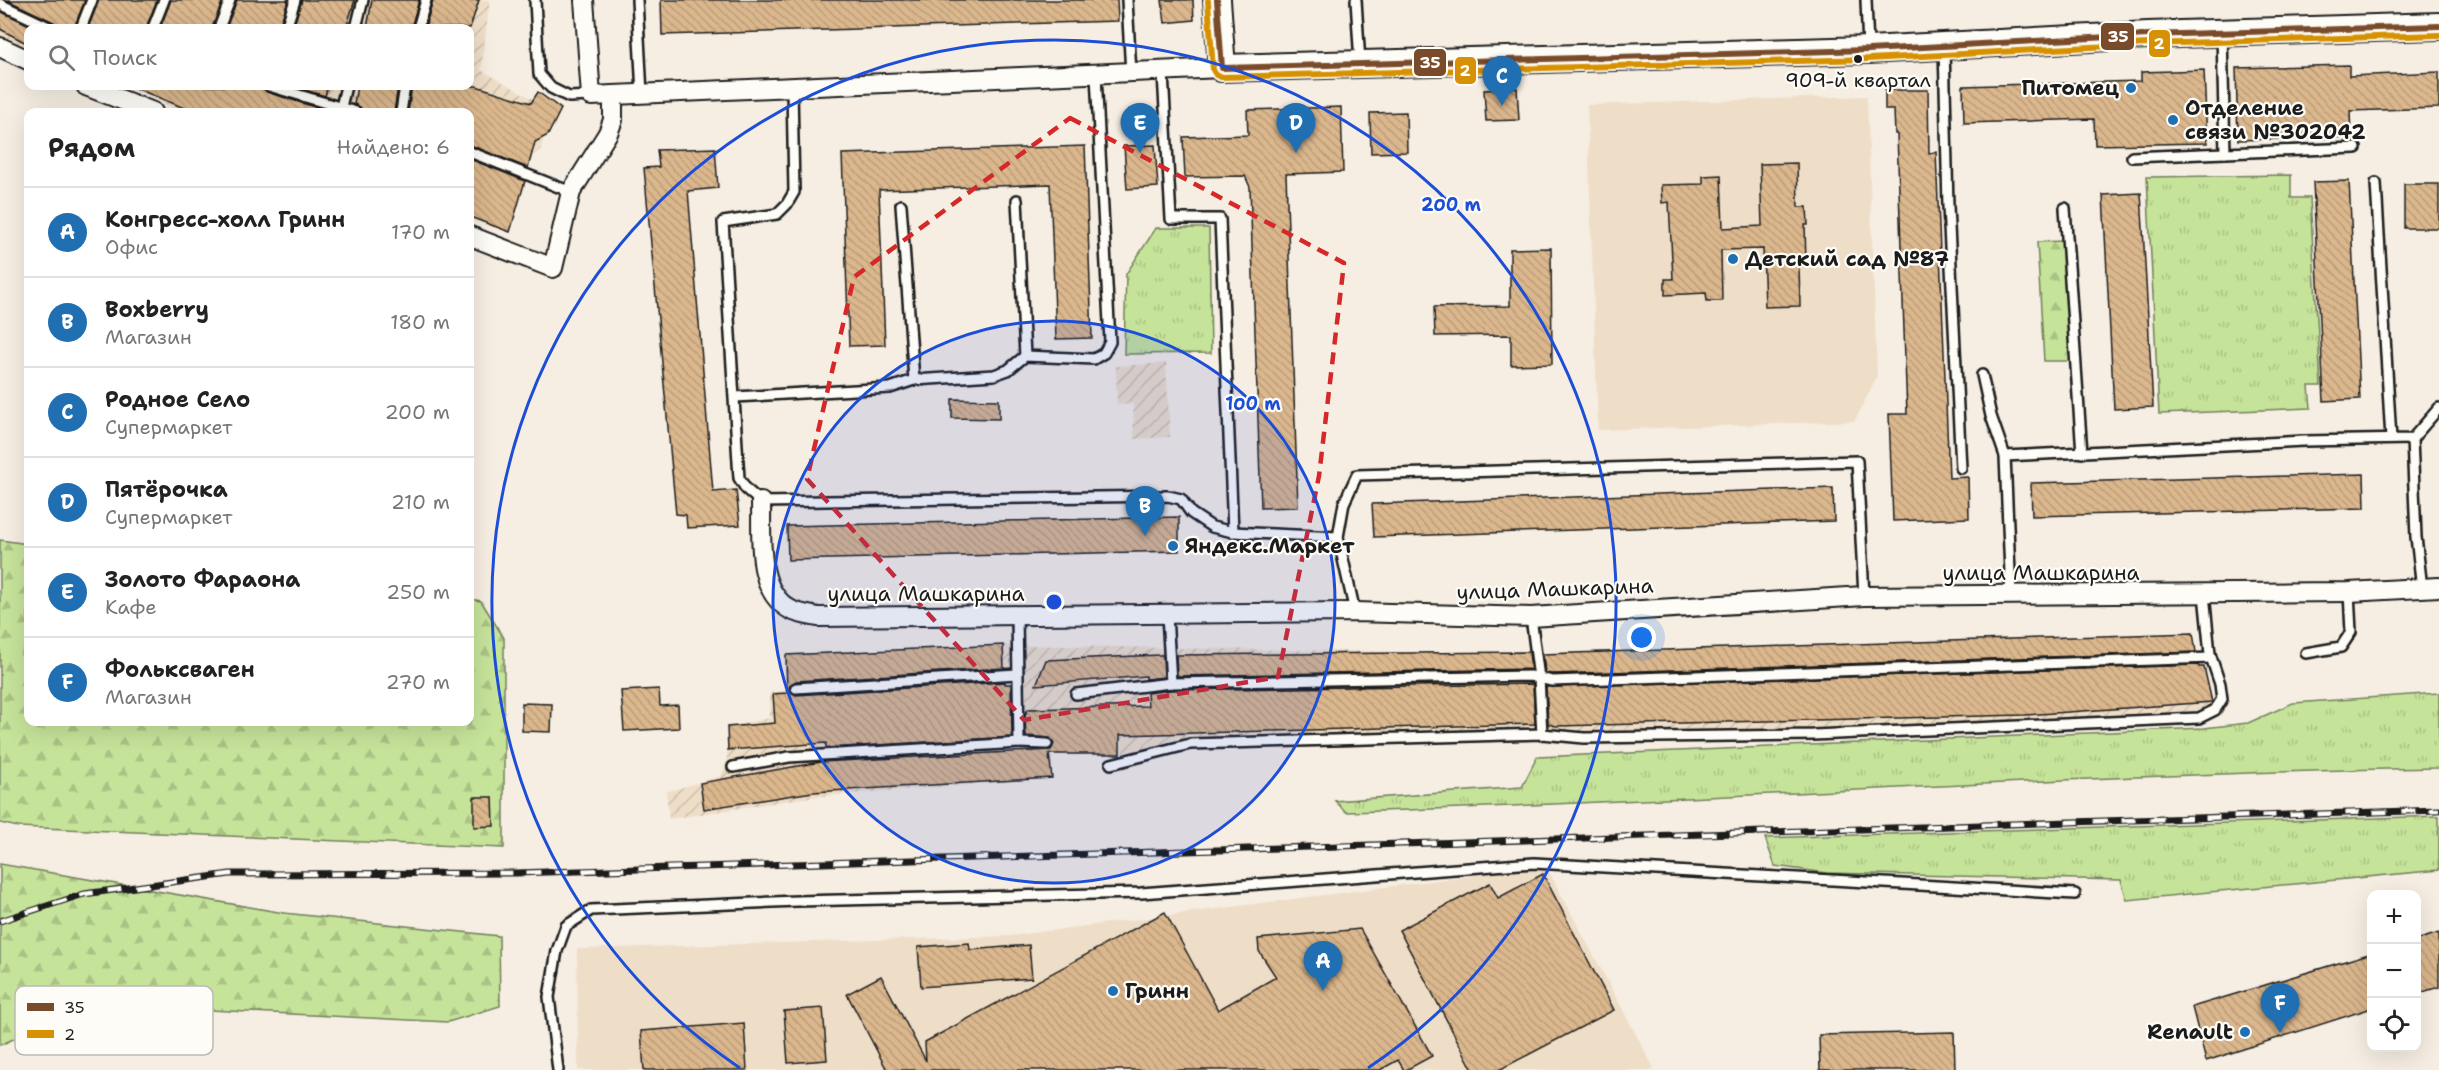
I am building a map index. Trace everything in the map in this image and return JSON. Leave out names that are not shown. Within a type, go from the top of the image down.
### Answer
[{"type":"street","points":[[584,0],[591,96],[1163,73],[1222,68],[1868,50],[2222,33],[2439,26]]},
{"type":"street","points":[[1218,0],[1222,68]]},
{"type":"street","points":[[0,47],[24,58]]},
{"type":"street","points":[[96,90],[143,108]]},
{"type":"street","points":[[474,238],[553,268],[571,192],[608,133],[613,120],[613,95]]},
{"type":"street","name":"улица Машкарина","points":[[761,502],[766,578],[771,592],[789,609],[818,617],[1354,612],[1531,617],[1864,596],[2349,592],[2430,588]]},
{"type":"lane","points":[[83,24],[92,0]]},
{"type":"lane","points":[[155,24],[164,0]]},
{"type":"lane","points":[[221,24],[230,0]]},
{"type":"lane","points":[[287,24],[295,0]]},
{"type":"lane","points":[[357,24],[363,0]]},
{"type":"lane","points":[[419,24],[426,0]]},
{"type":"lane","points":[[536,0],[539,74],[551,88],[569,97],[591,96]]},
{"type":"lane","points":[[637,0],[642,94]]},
{"type":"lane","points":[[1127,0],[1131,74]]},
{"type":"lane","points":[[1356,0],[1360,63]]},
{"type":"lane","points":[[1866,0],[1868,50]]},
{"type":"lane","points":[[0,4],[42,24]]},
{"type":"lane","points":[[2222,33],[2224,153]]},
{"type":"lane","points":[[1944,47],[1947,195],[1961,468]]},
{"type":"lane","points":[[1163,73],[1171,219],[1220,219],[1233,532]]},
{"type":"lane","points":[[735,397],[890,388],[914,380],[994,375],[1008,370],[1025,356],[1094,359],[1104,353],[1110,342],[1096,75]]},
{"type":"lane","points":[[792,88],[794,192],[777,214],[723,222],[739,478],[746,489],[761,502],[1168,496],[1181,499],[1191,513],[1212,527],[1233,532],[1338,537]]},
{"type":"lane","points":[[284,90],[344,108]]},
{"type":"lane","points":[[341,107],[344,90]]},
{"type":"lane","points":[[402,108],[404,90]]},
{"type":"lane","points":[[2132,157],[2356,148]]},
{"type":"lane","points":[[474,154],[571,192]]},
{"type":"lane","points":[[2376,183],[2391,439]]},
{"type":"lane","points":[[1017,200],[1025,356]]},
{"type":"lane","points":[[901,205],[914,380]]},
{"type":"lane","points":[[2065,208],[2082,453]]},
{"type":"lane","points":[[1982,375],[1990,416],[2005,456],[2011,596]]},
{"type":"lane","points":[[2430,588],[2416,537],[2412,439],[2439,408]]},
{"type":"lane","points":[[2005,456],[2304,441],[2412,439]]},
{"type":"lane","points":[[1354,612],[1338,537],[1344,503],[1357,474],[1857,460],[1864,596]]},
{"type":"lane","points":[[2306,653],[2341,647],[2351,632],[2349,592]]},
{"type":"lane","points":[[1111,764],[1190,744],[1542,734],[1584,738],[1813,735],[2199,718],[2215,710],[2222,699],[2220,684],[2211,658],[2204,594]]},
{"type":"lane","points":[[1167,615],[1172,683]]},
{"type":"lane","points":[[1017,616],[1019,743]]},
{"type":"lane","points":[[1531,617],[1539,678],[1542,734]]},
{"type":"lane","points":[[1076,694],[1172,683],[1530,676],[1552,681],[2211,658]]},
{"type":"lane","points":[[796,688],[1017,674]]},
{"type":"lane","points":[[733,767],[789,757],[1019,743],[1047,744]]},
{"type":"lane","points":[[558,1070],[549,997],[557,951],[566,926],[591,910],[797,901],[1141,893],[1534,863],[2075,894]]},
{"type":"highlighted area","points":[[1070,118],[1344,263],[1319,476],[1278,677],[1024,720],[807,479],[854,277]]},
{"type":"shaded area","points":[[0,0],[490,0],[481,70],[542,104],[547,120],[541,149],[513,176],[502,200],[495,228],[474,220],[474,108],[173,108],[143,90],[474,90],[474,24],[24,24],[24,52],[0,42]]},
{"type":"shaded area","name":"Детский сад №87","points":[[1867,96],[1877,376],[1855,421],[1598,430],[1587,105]]},
{"type":"shaded area","points":[[1166,363],[1170,437],[1134,439],[1133,404],[1117,405],[1116,366]]},
{"type":"shaded area","points":[[2183,636],[2184,657],[2204,672],[2209,686],[2211,704],[2196,711],[2091,719],[1574,735],[1052,755],[1052,778],[811,797],[669,819],[666,792],[721,776],[727,760],[727,727],[770,718],[770,693],[784,691],[786,655],[1003,645],[1509,654]]},
{"type":"shaded area","points":[[1546,866],[1655,1070],[578,1070],[577,949],[1009,936]]},
{"type":"green space","points":[[2291,175],[2291,198],[2310,198],[2321,386],[2309,386],[2311,408],[2159,414],[2147,177]]},
{"type":"green space","points":[[1156,228],[1209,228],[1211,353],[1124,354],[1126,274]]},
{"type":"green space","points":[[2064,241],[2071,361],[2044,361],[2037,242]]},
{"type":"green space","points":[[0,540],[24,543],[24,726],[474,726],[474,600],[481,601],[504,638],[504,848],[18,827],[0,823]]},
{"type":"green space","points":[[2439,693],[2439,768],[2166,776],[1346,812],[1335,801],[1522,787],[1537,757],[2204,728],[2248,723],[2293,703]]},
{"type":"green space","points":[[2439,816],[2439,870],[2127,900],[2121,880],[1827,873],[1775,866],[1765,838]]},
{"type":"green space","points":[[0,864],[284,913],[499,936],[500,1006],[448,1022],[213,1010],[213,986],[15,986],[15,1038],[0,1045]]},
{"type":"building","points":[[7,0],[85,0],[76,24],[55,24]]},
{"type":"building","points":[[99,0],[157,0],[148,24],[90,24]]},
{"type":"building","points":[[171,0],[223,0],[214,24],[162,24]]},
{"type":"building","points":[[237,0],[288,0],[280,24],[228,24]]},
{"type":"building","points":[[302,0],[355,0],[347,24],[294,24]]},
{"type":"building","points":[[372,0],[419,0],[412,24],[368,24]]},
{"type":"building","points":[[433,0],[479,0],[471,24],[426,24]]},
{"type":"building","points":[[661,0],[1117,0],[1118,21],[662,35]]},
{"type":"building","points":[[1162,0],[1193,0],[1194,20],[1165,23]]},
{"type":"building","points":[[0,11],[28,24],[24,24],[24,42],[0,29]]},
{"type":"building","points":[[2349,65],[2349,76],[2439,72],[2439,108],[2350,111],[2351,137],[2238,140],[2236,68]]},
{"type":"building","points":[[2204,70],[2207,143],[2095,145],[2094,119],[1964,123],[1963,86],[2141,81],[2141,72]]},
{"type":"building","points":[[476,86],[531,103],[538,92],[561,109],[548,135],[535,142],[528,168],[474,147],[474,108],[409,108],[411,90],[474,90]]},
{"type":"building","points":[[1517,88],[1519,120],[1486,121],[1484,90]]},
{"type":"building","points":[[140,90],[265,90],[318,108],[184,108]]},
{"type":"building","points":[[305,90],[327,90],[325,96]]},
{"type":"building","points":[[356,90],[397,90],[395,108],[361,108],[354,104]]},
{"type":"building","points":[[1885,90],[1928,90],[1929,153],[1936,152],[1949,478],[1968,477],[1969,518],[1893,521],[1889,414],[1907,414],[1897,134],[1895,134],[1894,110],[1885,110]]},
{"type":"building","points":[[1341,107],[1343,172],[1286,174],[1298,507],[1261,508],[1250,187],[1245,176],[1185,177],[1183,137],[1248,135],[1247,110]]},
{"type":"building","points":[[1406,112],[1407,152],[1371,153],[1370,113]]},
{"type":"building","points":[[1155,145],[1158,187],[1127,189],[1124,146]]},
{"type":"building","points":[[1085,146],[1092,338],[1056,339],[1050,184],[879,190],[885,345],[849,346],[842,154]]},
{"type":"building","points":[[715,148],[718,188],[688,191],[713,492],[736,490],[740,525],[687,528],[686,515],[676,514],[644,168],[659,167],[657,150]]},
{"type":"building","points":[[474,161],[525,181],[510,232],[474,218]]},
{"type":"building","points":[[1797,163],[1798,207],[1807,207],[1808,225],[1805,225],[1806,265],[1799,266],[1800,306],[1765,307],[1763,249],[1721,250],[1722,301],[1707,301],[1706,293],[1665,295],[1665,279],[1673,279],[1669,202],[1662,203],[1661,185],[1703,184],[1703,176],[1721,175],[1723,228],[1762,226],[1760,164]]},
{"type":"building","points":[[2349,181],[2360,399],[2324,401],[2313,182]]},
{"type":"building","points":[[2404,184],[2439,184],[2439,228],[2404,228]]},
{"type":"building","points":[[2141,193],[2153,407],[2114,409],[2103,195]]},
{"type":"building","points":[[1551,248],[1552,364],[1511,365],[1511,335],[1435,336],[1434,307],[1510,306],[1510,249]]},
{"type":"building","points":[[952,399],[999,400],[999,419],[952,418]]},
{"type":"building","points":[[2364,474],[2365,508],[2032,516],[2031,483]]},
{"type":"building","points":[[1833,488],[1834,521],[1374,537],[1372,504]]},
{"type":"building","points":[[1179,517],[1179,551],[788,560],[787,526]]},
{"type":"building","points":[[2193,633],[2196,652],[1553,674],[1545,673],[1543,654]]},
{"type":"building","points":[[1003,645],[1004,668],[796,681],[790,685],[789,689],[796,695],[1005,682],[1005,684],[1011,684],[1012,737],[826,748],[826,743],[728,750],[727,727],[775,723],[773,694],[787,693],[786,655]]},
{"type":"building","points":[[1529,652],[1531,669],[1177,676],[1176,655]]},
{"type":"building","points":[[1163,655],[1164,677],[1146,679],[1146,676],[1036,685],[1046,660]]},
{"type":"building","points":[[2198,665],[2204,667],[2212,702],[2025,715],[1556,726],[1548,724],[1546,687]]},
{"type":"building","points":[[1533,684],[1535,724],[1120,735],[1120,754],[1049,754],[1052,778],[813,792],[704,809],[700,783],[821,762],[1051,750],[1054,744],[1050,738],[1026,736],[1025,715],[1028,709],[1148,706],[1147,693],[1171,690]]},
{"type":"building","points":[[659,689],[660,706],[678,705],[679,728],[624,731],[621,691]]},
{"type":"building","points":[[522,703],[552,704],[551,732],[522,731]]},
{"type":"building","points":[[474,797],[493,797],[494,826],[474,827]]},
{"type":"building","points":[[1543,874],[1614,1010],[1499,1070],[1473,1070],[1399,930],[1490,883],[1498,898]]},
{"type":"building","points":[[1165,912],[1218,1010],[1276,977],[1259,951],[1258,939],[1360,929],[1432,1056],[1406,1070],[1398,1060],[1380,1070],[887,1070],[847,994],[881,976],[926,1061],[925,1042]]},
{"type":"building","points":[[2439,933],[2439,987],[2421,992],[2421,944],[2421,938]]},
{"type":"building","points":[[969,943],[970,950],[1029,945],[1032,978],[921,987],[918,947]]},
{"type":"building","points":[[2367,954],[2367,1010],[2206,1061],[2192,1007]]},
{"type":"building","points":[[823,1008],[827,1060],[788,1063],[784,1011]]},
{"type":"building","points":[[744,1023],[747,1070],[644,1070],[641,1031]]},
{"type":"building","points":[[1954,1032],[1955,1070],[1820,1070],[1819,1035]]},
{"type":"railway","points":[[0,921],[84,894],[230,874],[516,873],[2439,810]]},
{"type":"transit line","name":"35","points":[[1217,0],[1222,68],[1868,50],[2148,35],[2439,26]]},
{"type":"transit line","name":"2","points":[[1208,1],[1213,70],[1221,77],[1868,59],[2148,44],[2439,35]]},
{"type":"place","name":"909-й квартал","points":[[1858,59]]},
{"type":"place","name":"Питомец","points":[[2131,88]]},
{"type":"place","name":"Родное Село","points":[[1502,106]]},
{"type":"place","name":"Отделение связи №302042","points":[[2173,120]]},
{"type":"place","name":"Золото Фараона","points":[[1140,153]]},
{"type":"place","name":"Пятёрочка","points":[[1296,153]]},
{"type":"place","name":"Детский сад №87","points":[[1733,259]]},
{"type":"place","name":"Boxberry","points":[[1145,536]]},
{"type":"place","name":"Яндекс.Маркет","points":[[1173,546]]},
{"type":"place","name":"Гринн","points":[[1113,991]]},
{"type":"place","name":"Конгресс-холл Гринн","points":[[1323,991]]},
{"type":"place","name":"Renault","points":[[2245,1032]]},
{"type":"place","name":"Фольксваген","points":[[2280,1033]]}]
